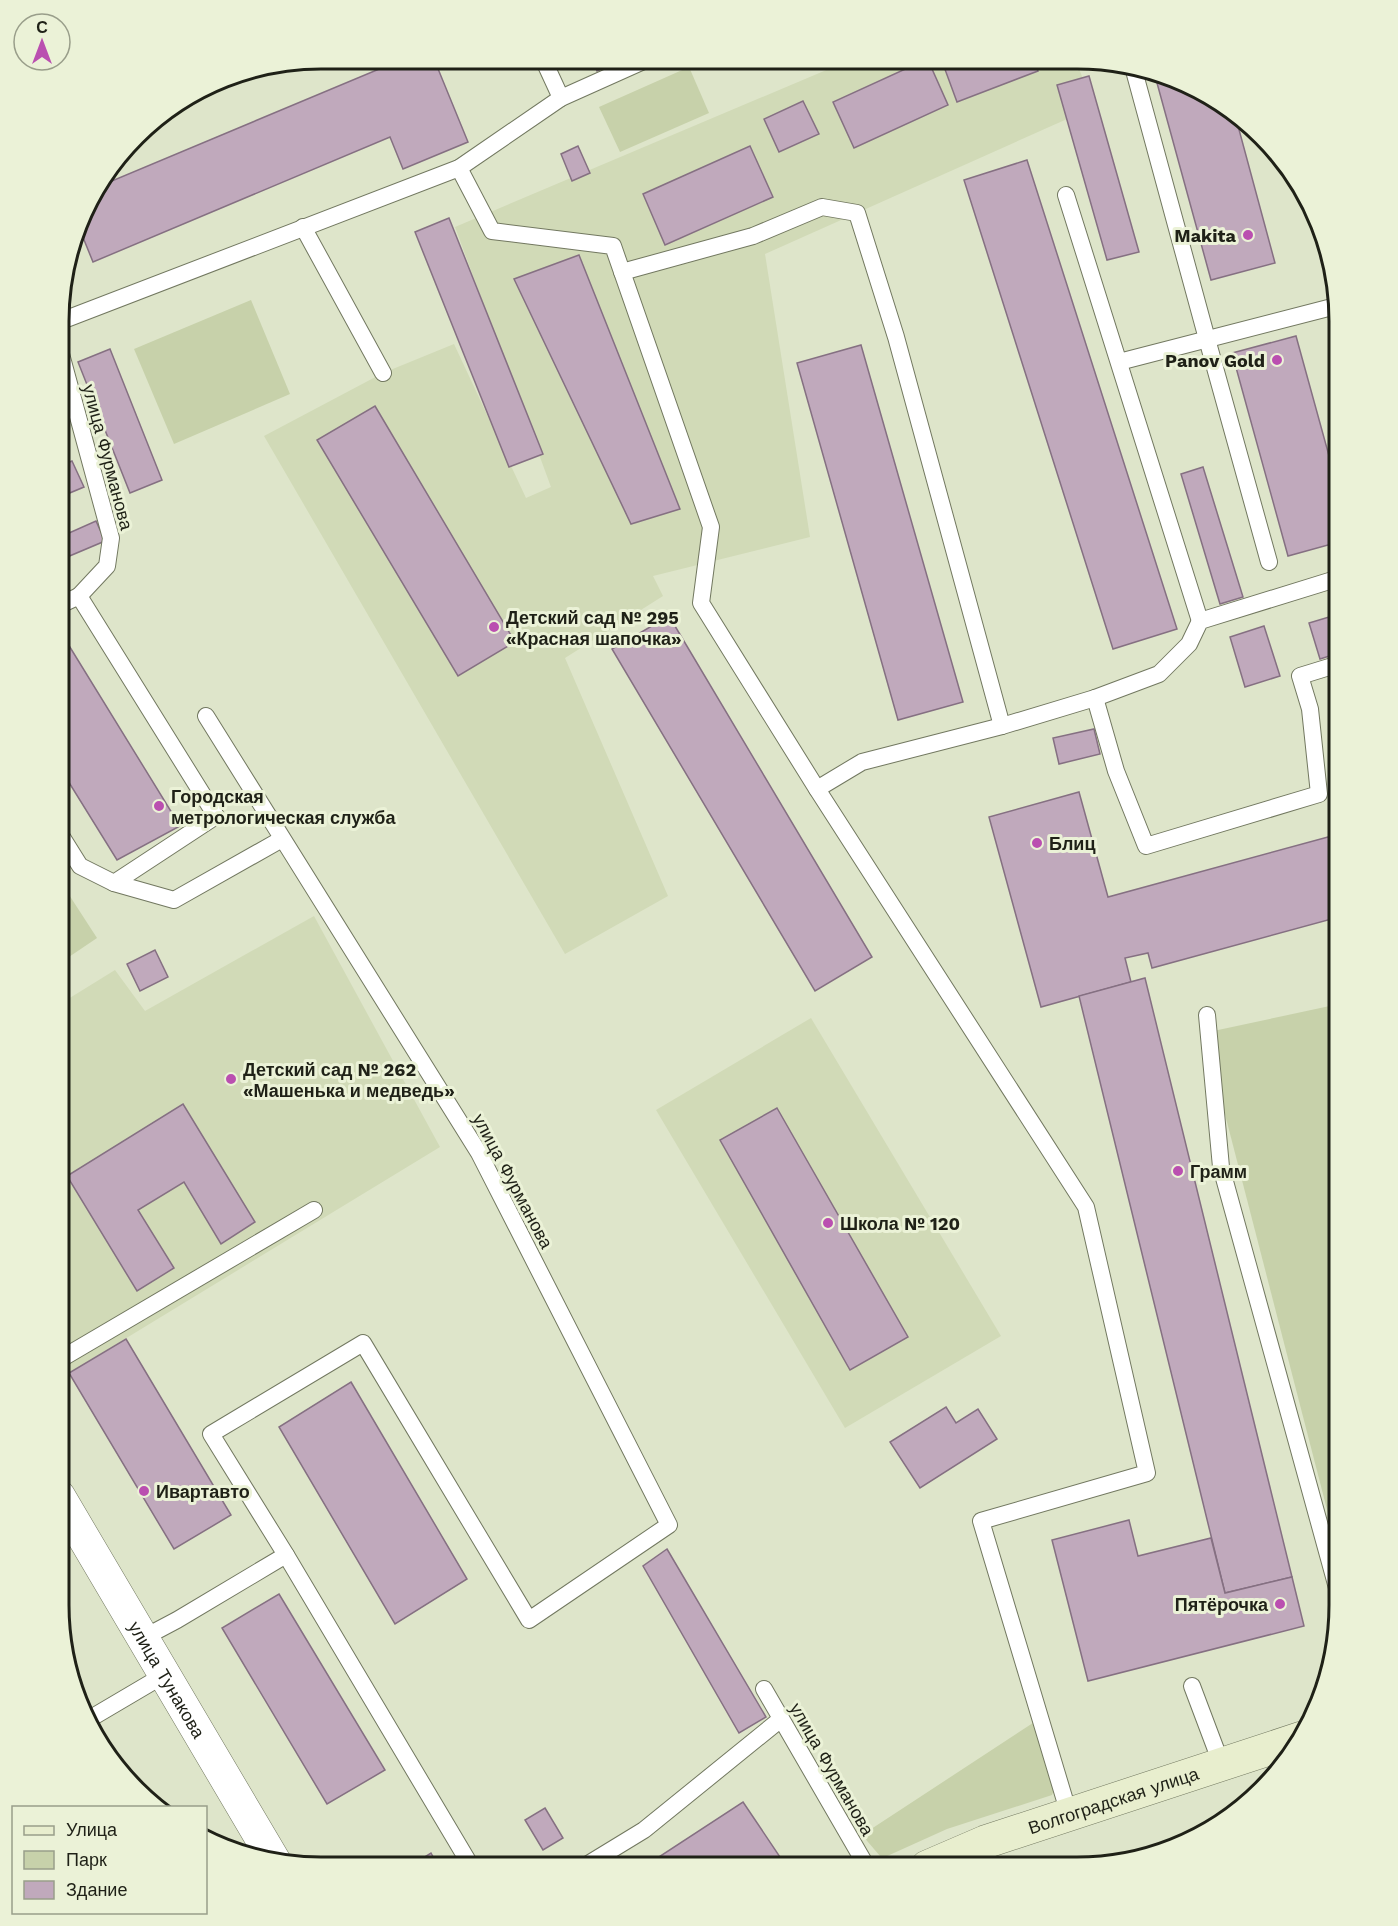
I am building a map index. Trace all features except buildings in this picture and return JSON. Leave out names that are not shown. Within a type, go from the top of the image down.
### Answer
[{"type":"main road","name":"Волгоградская улица","points":[[950,1857],[985,1842],[1289,1742]]},
{"type":"street","name":"улица Тунакова","points":[[69,1513],[269,1851]]},
{"type":"lane","points":[[548,69],[561,98]]},
{"type":"lane","points":[[69,318],[459,168],[561,98],[626,69]]},
{"type":"lane","points":[[1136,76],[1269,562]]},
{"type":"lane","points":[[459,168],[492,231],[612,246],[711,527],[701,603],[817,789],[1086,1207],[1147,1473],[981,1521],[1069,1814]]},
{"type":"lane","points":[[817,789],[862,762],[1002,726],[1095,698],[1159,674],[1189,644],[1200,621],[1066,195]]},
{"type":"lane","points":[[622,272],[753,236],[822,207],[857,213],[896,338],[1002,726]]},
{"type":"lane","points":[[303,227],[383,373]]},
{"type":"lane","points":[[1119,362],[1328,308]]},
{"type":"lane","name":"улица Фурманова","points":[[69,383],[111,538],[107,566],[79,596]]},
{"type":"lane","points":[[1200,621],[1329,581]]},
{"type":"lane","points":[[69,601],[79,596],[216,816],[114,883]]},
{"type":"lane","points":[[1095,698],[1116,771],[1146,846],[1319,794],[1310,709],[1300,676],[1329,667]]},
{"type":"lane","name":"улица Фурманова","points":[[206,716],[479,1153],[669,1525],[529,1620],[363,1343],[211,1434],[286,1555]]},
{"type":"lane","points":[[69,848],[80,866],[114,883],[174,900],[282,839]]},
{"type":"lane","points":[[1207,1015],[1221,1167],[1329,1560]]},
{"type":"lane","points":[[69,1354],[314,1210]]},
{"type":"lane","points":[[143,1638],[286,1555],[466,1857]]},
{"type":"lane","points":[[95,1716],[164,1675]]},
{"type":"lane","points":[[1192,1686],[1221,1763]]},
{"type":"lane","name":"улица Фурманова","points":[[764,1689],[861,1857]]},
{"type":"lane","points":[[600,1857],[644,1830],[781,1719]]},
{"type":"shaded area","points":[[829,69],[1079,69],[1094,107],[765,254],[810,537],[653,576],[663,596],[565,658],[668,896],[565,954],[264,436],[383,373],[454,344],[526,498],[551,487],[455,227]]},
{"type":"shaded area","name":"Детский сад № 262 «Машенька и медведь»","points":[[314,916],[440,1147],[69,1373],[69,998],[115,970],[145,1011]]},
{"type":"shaded area","name":"Школа № 120","points":[[811,1018],[1001,1336],[845,1428],[656,1110]]},
{"type":"green space","points":[[684,69],[690,69],[709,113],[620,152],[599,107]]},
{"type":"green space","points":[[251,300],[290,394],[174,444],[134,349]]},
{"type":"green space","points":[[69,895],[97,938],[69,957]]},
{"type":"green space","points":[[1329,1006],[1329,1517],[1204,1033]]},
{"type":"green space","points":[[1036,1721],[1054,1790],[1052,1795],[947,1829],[885,1857],[880,1856],[862,1835]]},
{"type":"place","name":"Makita","points":[[1248,235]]},
{"type":"place","name":"Panov Gold","points":[[1277,360]]},
{"type":"place","name":"Детский сад № 295 «Красная шапочка»","points":[[494,627]]},
{"type":"place","name":"Городская метрологическая служба","points":[[159,806]]},
{"type":"place","name":"Блиц","points":[[1037,843]]},
{"type":"place","name":"Детский сад № 262 «Машенька и медведь»","points":[[231,1079]]},
{"type":"place","name":"Грамм","points":[[1178,1171]]},
{"type":"place","name":"Школа № 120","points":[[828,1223]]},
{"type":"place","name":"Ивартавто","points":[[144,1491]]},
{"type":"place","name":"Пятёрочка","points":[[1280,1604]]}]
